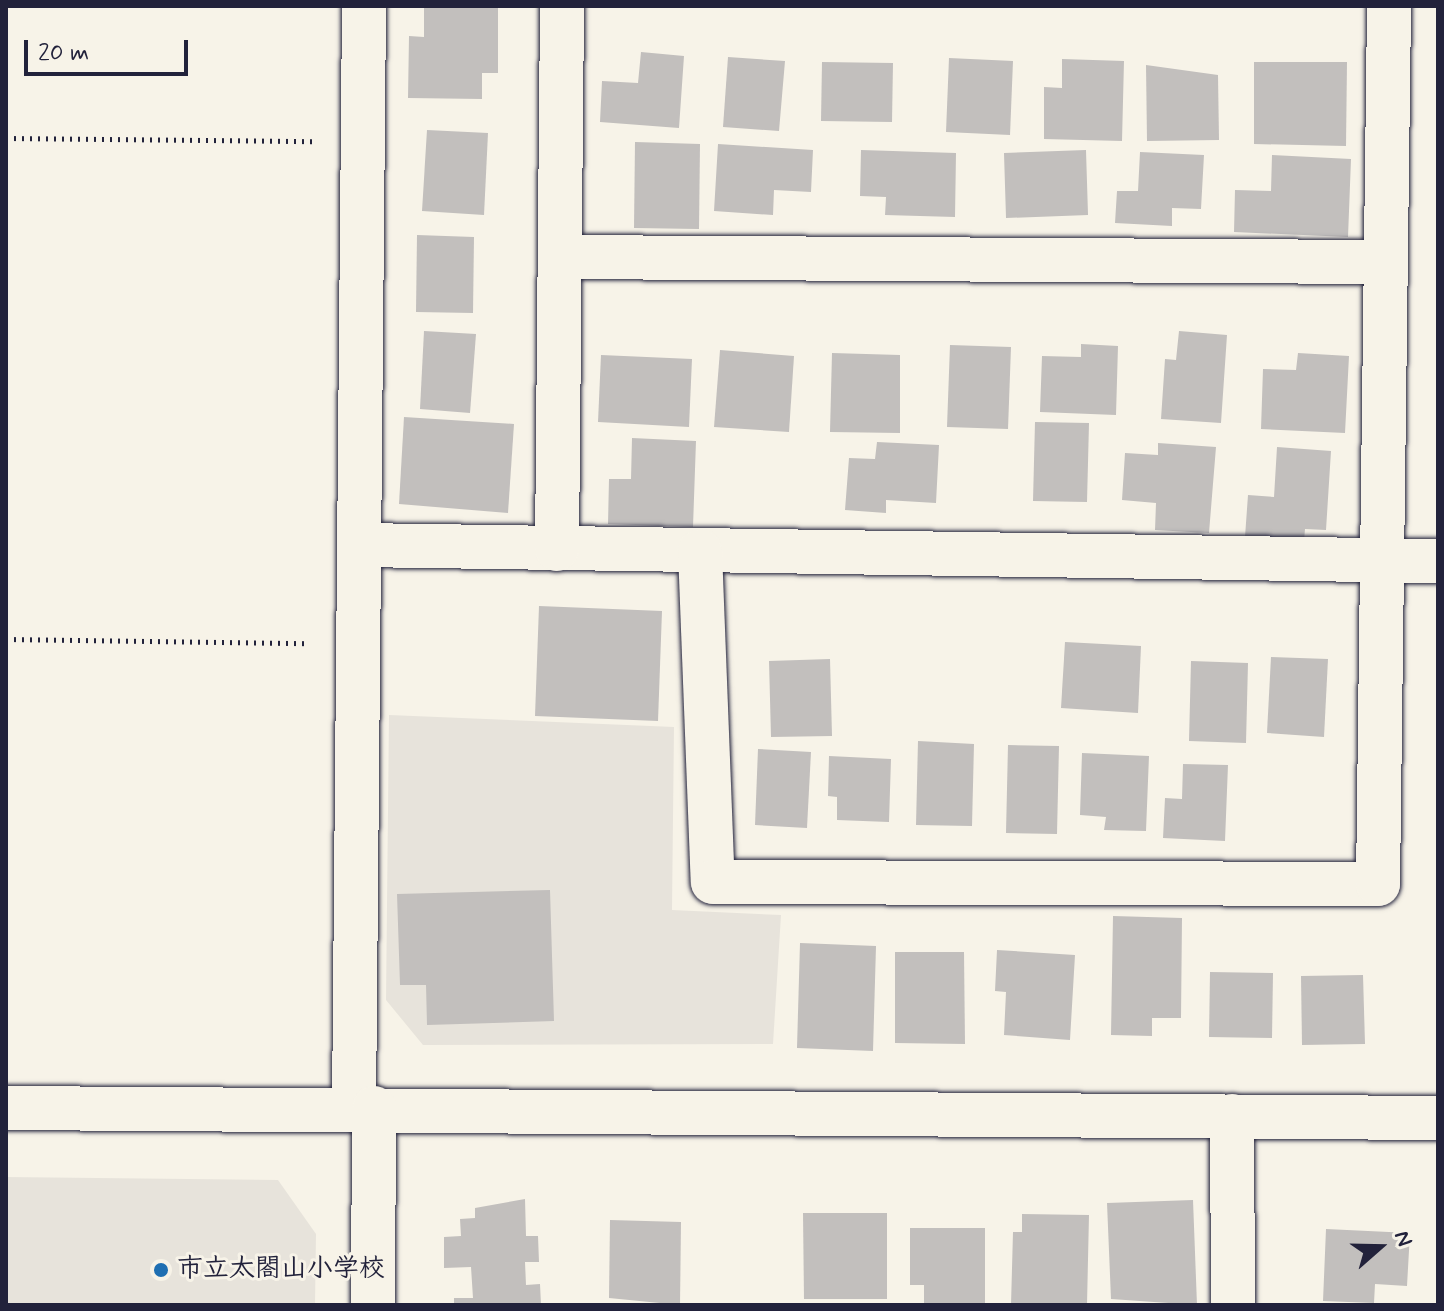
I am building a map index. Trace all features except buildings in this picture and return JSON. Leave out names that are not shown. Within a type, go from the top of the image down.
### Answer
[{"type":"street","points":[[364,6],[358,644],[364,1108],[373,1305]]},
{"type":"street","points":[[557,549],[562,6]]},
{"type":"street","points":[[700,551],[713,882],[1378,884],[1389,6]]},
{"type":"street","points":[[560,257],[1386,262]]},
{"type":"street","points":[[359,545],[1438,561]]},
{"type":"street","points":[[6,1108],[364,1108],[1438,1118]]},
{"type":"street","points":[[1232,1116],[1233,1305]]},
{"type":"path","points":[[6,138],[362,142]]},
{"type":"path","points":[[6,639],[358,644]]},
{"type":"shaded area","points":[[389,715],[674,727],[672,910],[781,915],[773,1044],[423,1045],[386,1000]]},
{"type":"shaded area","name":"市立太閤山小学校","points":[[6,1177],[278,1180],[316,1234],[315,1305],[6,1305]]},
{"type":"place","name":"市立太閤山小学校","points":[[161,1270]]}]
